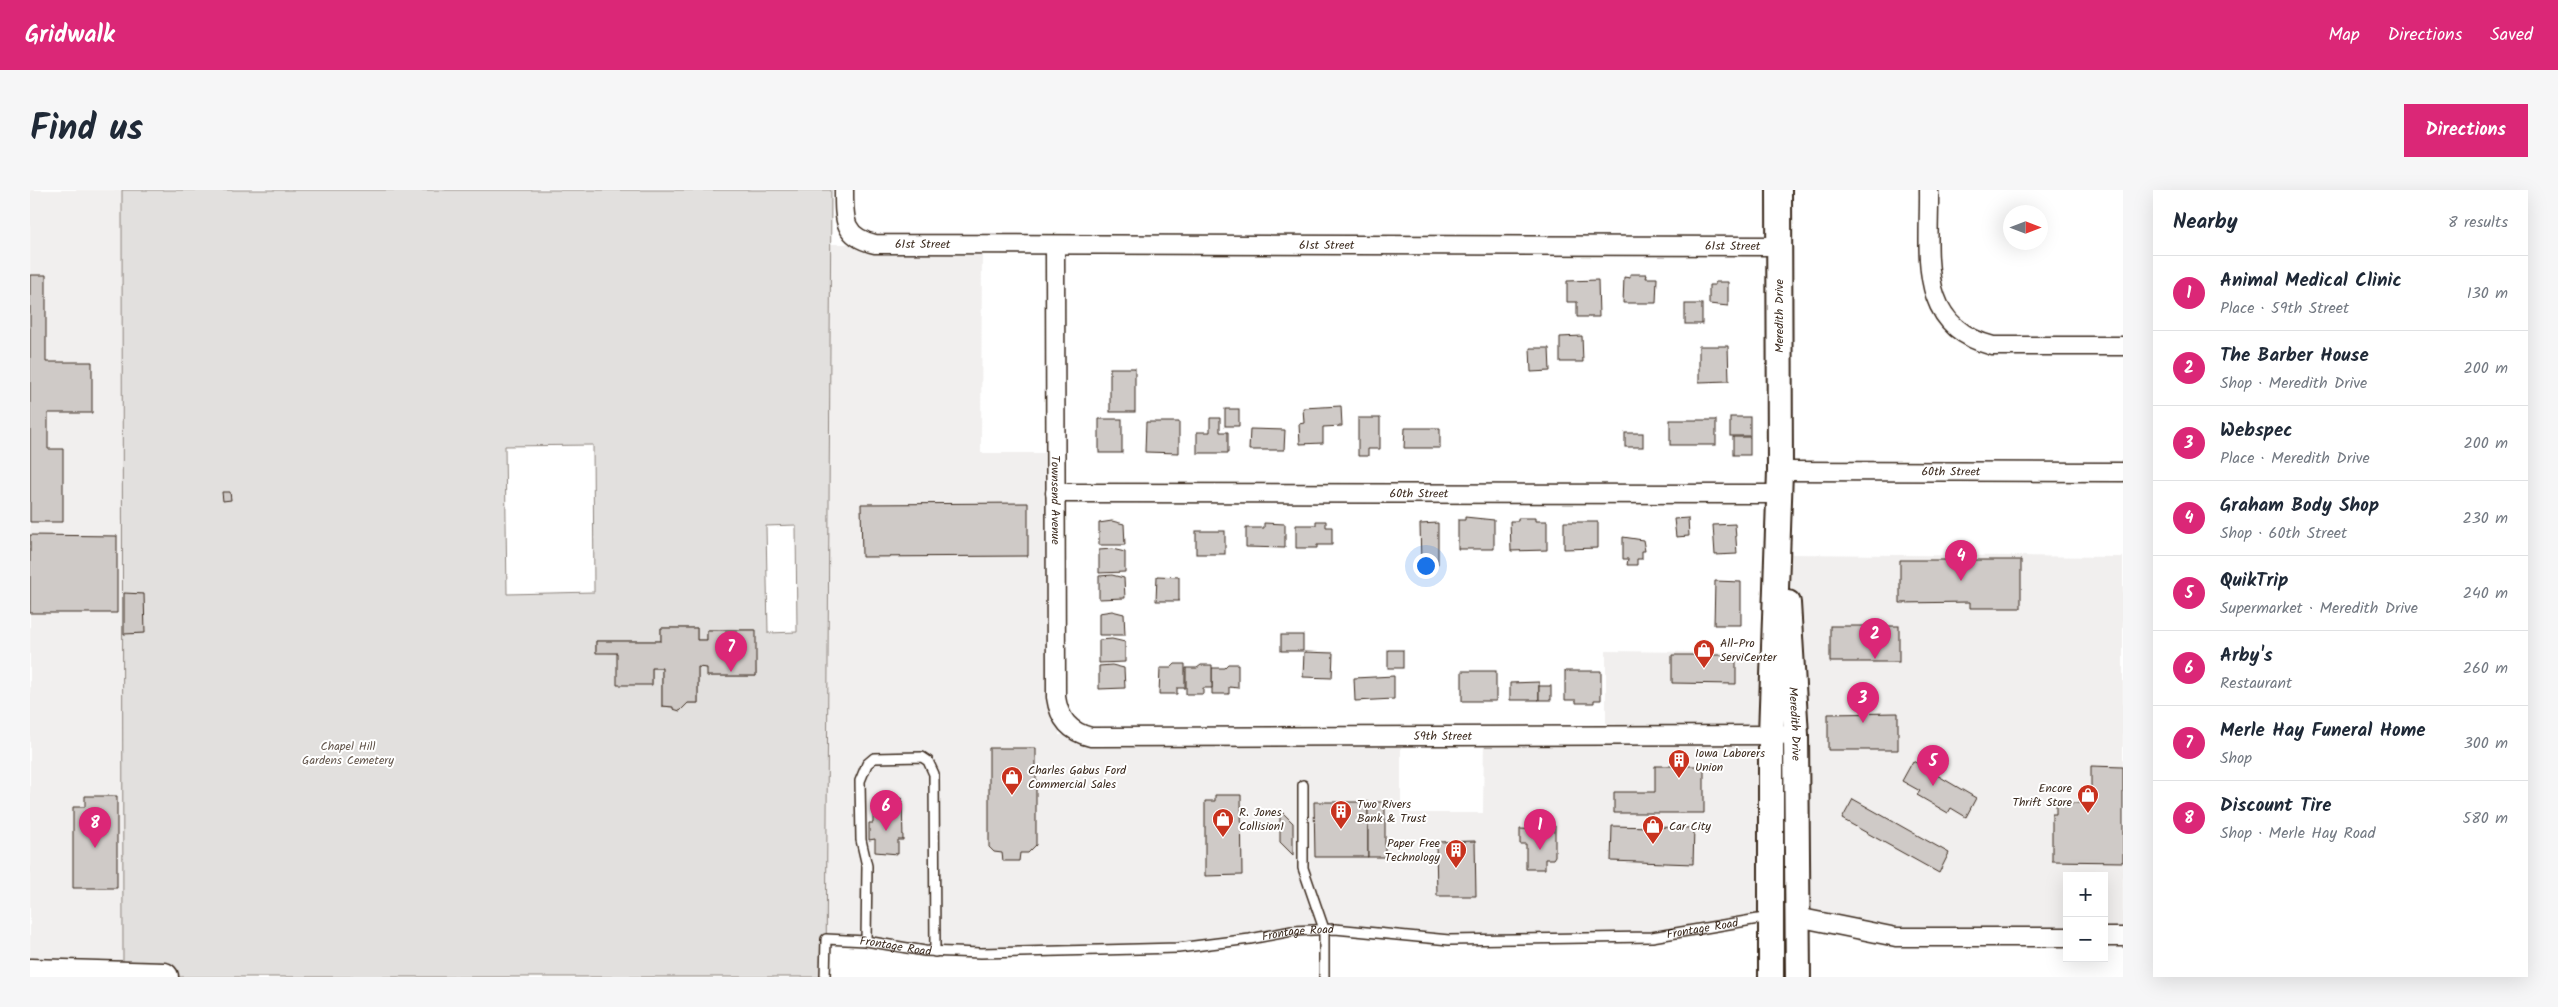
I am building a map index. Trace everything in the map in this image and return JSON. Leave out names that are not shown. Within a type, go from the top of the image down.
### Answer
[{"type":"main road","name":"Meredith Drive","points":[[1771,977],[1770,735],[1780,486],[1779,190]]},
{"type":"main road","name":"Meredith Drive","points":[[1780,486],[1796,735],[1798,977]]},
{"type":"main road","points":[[30,973],[164,977]]},
{"type":"street","name":"61st Street","points":[[844,190],[846,224],[854,235],[862,241],[875,244],[1779,246]]},
{"type":"street","points":[[1930,190],[1930,275],[1932,291],[1938,307],[1955,328],[1976,341],[2002,346],[2123,346]]},
{"type":"street","name":"Townsend Avenue","points":[[1055,245],[1056,698],[1058,710],[1066,725],[1079,734],[1091,737]]},
{"type":"street","name":"60th Street","points":[[1055,493],[1780,486],[2123,472]]},
{"type":"street","name":"59th Street","points":[[1091,737],[1796,735]]},
{"type":"street","points":[[1798,917],[1896,936],[2063,937]]},
{"type":"street","points":[[2108,937],[2123,937]]},
{"type":"lane","points":[[866,941],[867,866],[861,840],[860,781],[862,772],[874,758],[922,757],[928,761],[934,774],[935,952]]},
{"type":"lane","points":[[1303,785],[1303,868],[1324,929],[1324,977]]},
{"type":"lane","name":"Frontage Road","points":[[826,977],[826,939],[866,941],[935,952],[981,953],[1178,948],[1250,939],[1292,931],[1324,929],[1389,932],[1449,940],[1636,937],[1771,917]]},
{"type":"shaded area","points":[[30,190],[122,190],[123,975],[30,973]]},
{"type":"shaded area","points":[[831,244],[982,244],[981,453],[1056,453],[1059,735],[1401,737],[1401,813],[1483,813],[1484,736],[1606,736],[1606,651],[1773,653],[1771,917],[1652,937],[1449,940],[1335,929],[1178,948],[981,953],[826,939]]},
{"type":"shaded area","points":[[1785,554],[2123,557],[2123,937],[2108,937],[2108,872],[2063,872],[2063,937],[1896,937],[1797,917]]},
{"type":"green space","name":"Chapel Hill Gardens Cemetery","points":[[122,190],[831,190],[826,977],[177,977],[123,975]],"holes":[[[593,445],[594,592],[507,594],[505,446]],[[796,525],[797,632],[768,633],[766,526]],[[661,628],[697,628],[697,640],[707,640],[707,630],[755,630],[756,676],[708,676],[707,668],[698,667],[698,703],[688,703],[680,711],[673,707],[662,706],[662,668],[652,668],[652,684],[617,653],[596,652],[596,641],[661,641]]]},
{"type":"building","points":[[1630,274],[1647,274],[1646,278],[1657,278],[1656,303],[1623,303],[1624,277],[1630,278]]},
{"type":"building","points":[[30,275],[46,275],[46,362],[92,362],[92,413],[48,413],[48,449],[63,449],[63,522],[30,522]]},
{"type":"building","points":[[1598,280],[1599,317],[1577,317],[1577,302],[1567,302],[1567,281]]},
{"type":"building","points":[[1715,282],[1728,282],[1728,306],[1709,304],[1709,285],[1715,285]]},
{"type":"building","points":[[1685,304],[1702,304],[1702,324],[1685,324]]},
{"type":"building","points":[[1582,336],[1583,362],[1560,362],[1560,337]]},
{"type":"building","points":[[1699,346],[1728,346],[1729,381],[1699,382]]},
{"type":"building","points":[[1530,348],[1549,348],[1550,371],[1531,372]]},
{"type":"building","points":[[1110,368],[1135,368],[1135,412],[1110,412]]},
{"type":"building","points":[[1341,406],[1342,426],[1323,427],[1323,443],[1300,444],[1299,424],[1304,423],[1303,408]]},
{"type":"building","points":[[1225,409],[1239,409],[1239,426],[1225,426]]},
{"type":"building","points":[[1730,417],[1750,417],[1750,436],[1730,436]]},
{"type":"building","points":[[1210,418],[1220,418],[1220,432],[1228,432],[1228,453],[1197,453],[1197,432],[1210,432]]},
{"type":"building","points":[[1358,418],[1380,418],[1380,449],[1368,449],[1368,456],[1358,456]]},
{"type":"building","points":[[1099,419],[1122,419],[1122,453],[1099,453]]},
{"type":"building","points":[[1670,420],[1716,420],[1716,445],[1670,445]]},
{"type":"building","points":[[1146,422],[1179,422],[1179,453],[1145,452]]},
{"type":"building","points":[[1405,428],[1440,428],[1440,448],[1404,448]]},
{"type":"building","points":[[1250,429],[1285,430],[1284,450],[1249,450]]},
{"type":"building","points":[[1625,433],[1643,433],[1643,447],[1625,447]]},
{"type":"building","points":[[1733,437],[1750,437],[1750,455],[1733,455]]},
{"type":"building","points":[[222,492],[230,492],[231,500],[223,501]]},
{"type":"building","points":[[1028,503],[1028,556],[862,557],[861,504]]},
{"type":"building","points":[[1465,517],[1494,520],[1494,549],[1458,549],[1458,520],[1465,520]]},
{"type":"building","points":[[1518,518],[1535,518],[1535,521],[1547,521],[1547,550],[1511,551],[1510,521],[1518,521]]},
{"type":"building","points":[[1688,518],[1689,536],[1676,537],[1674,519]]},
{"type":"building","points":[[1112,521],[1124,524],[1125,545],[1099,545],[1099,523]]},
{"type":"building","points":[[1316,521],[1326,521],[1326,527],[1332,527],[1332,545],[1317,545],[1317,548],[1296,548],[1296,525],[1316,525]]},
{"type":"building","points":[[1564,522],[1598,522],[1598,548],[1564,549]]},
{"type":"building","points":[[1264,523],[1285,524],[1285,548],[1246,547],[1246,528],[1264,528]]},
{"type":"building","points":[[1438,523],[1438,564],[1421,564],[1420,524]]},
{"type":"building","points":[[1735,524],[1737,554],[1715,555],[1713,525]]},
{"type":"building","points":[[1196,531],[1225,531],[1225,554],[1196,554]]},
{"type":"building","points":[[30,535],[117,536],[117,613],[30,613]]},
{"type":"building","points":[[1623,537],[1643,540],[1645,551],[1642,551],[1642,559],[1637,559],[1637,565],[1627,565],[1628,559],[1623,559]]},
{"type":"building","points":[[1112,549],[1125,552],[1125,572],[1099,573],[1099,550]]},
{"type":"building","points":[[1900,560],[2021,560],[2021,608],[1970,608],[1970,602],[1900,603]]},
{"type":"building","points":[[1112,575],[1124,578],[1125,598],[1099,599],[1099,576]]},
{"type":"building","points":[[1157,576],[1179,577],[1179,601],[1156,601]]},
{"type":"building","points":[[1715,581],[1741,582],[1741,625],[1714,625]]},
{"type":"building","points":[[124,593],[144,594],[145,633],[124,634]]},
{"type":"building","points":[[1112,611],[1124,614],[1125,635],[1099,635],[1099,613]]},
{"type":"building","points":[[1830,626],[1899,626],[1899,662],[1830,662]]},
{"type":"building","points":[[661,628],[697,628],[697,640],[707,640],[707,630],[756,630],[756,676],[707,676],[707,668],[698,667],[698,703],[688,703],[680,711],[673,709],[673,707],[662,706],[662,668],[652,668],[652,685],[617,685],[617,653],[596,653],[596,641],[661,641]]},
{"type":"building","points":[[1281,635],[1303,635],[1303,651],[1281,651]]},
{"type":"building","points":[[1112,639],[1125,642],[1125,662],[1099,663],[1099,640]]},
{"type":"building","points":[[1388,650],[1403,650],[1403,668],[1388,668]]},
{"type":"building","points":[[1304,652],[1333,653],[1332,678],[1303,677]]},
{"type":"building","name":"All-Pro ServiCenter","points":[[1672,655],[1736,655],[1736,684],[1672,683]]},
{"type":"building","points":[[1175,664],[1185,664],[1185,688],[1177,688],[1177,694],[1159,694],[1160,668],[1171,668]]},
{"type":"building","points":[[1228,664],[1238,664],[1238,688],[1229,687],[1229,694],[1212,694],[1212,668],[1224,668]]},
{"type":"building","points":[[1112,665],[1124,668],[1125,688],[1099,689],[1099,666]]},
{"type":"building","points":[[1201,665],[1212,665],[1212,688],[1203,688],[1203,694],[1186,694],[1186,668],[1197,668]]},
{"type":"building","points":[[1462,671],[1496,671],[1496,701],[1462,701]]},
{"type":"building","points":[[1565,671],[1601,671],[1601,700],[1594,700],[1594,703],[1576,703],[1576,700],[1565,700]]},
{"type":"building","points":[[1394,676],[1394,699],[1355,701],[1354,678]]},
{"type":"building","points":[[1539,682],[1539,700],[1510,700],[1510,683]]},
{"type":"building","points":[[1539,686],[1551,686],[1551,700],[1539,700]]},
{"type":"building","points":[[1898,713],[1898,750],[1828,750],[1828,714]]},
{"type":"building","name":"Charles Gabus Ford Commercial Sales","points":[[989,748],[1036,748],[1036,845],[1028,853],[1020,853],[1019,861],[1003,861],[1002,853],[994,852],[989,847]]},
{"type":"building","points":[[1913,761],[1976,798],[1966,817],[1951,808],[1948,813],[1917,795],[1920,791],[1902,781]]},
{"type":"building","name":"Iowa Laborers Union","points":[[1655,766],[1704,766],[1704,813],[1614,813],[1614,792],[1655,792]]},
{"type":"building","name":"Encore Thrift Store","points":[[2091,766],[2123,767],[2123,862],[2052,861],[2052,814],[2056,814],[2056,803],[2091,803]]},
{"type":"building","name":"R. Jones Collision1","points":[[1215,795],[1241,795],[1242,875],[1205,876],[1205,801],[1215,801]]},
{"type":"building","points":[[85,796],[117,796],[117,888],[73,888],[73,807],[85,807]]},
{"type":"building","points":[[902,798],[903,840],[898,840],[898,854],[875,852],[875,839],[869,840],[869,823],[873,823],[873,799]]},
{"type":"building","points":[[1853,799],[1949,853],[1939,873],[1842,819]]},
{"type":"building","name":"Two Rivers Bank & Trust","points":[[1314,802],[1368,802],[1368,857],[1315,857]]},
{"type":"building","points":[[1368,802],[1385,802],[1385,857],[1368,857]]},
{"type":"building","points":[[1280,810],[1293,823],[1293,855],[1280,842]]},
{"type":"building","points":[[1543,826],[1555,826],[1555,856],[1553,859],[1545,859],[1545,869],[1526,869],[1526,844],[1520,844],[1520,829],[1543,830]]},
{"type":"building","name":"Car City","points":[[1612,826],[1694,828],[1693,864],[1611,861]]},
{"type":"building","name":"Paper Free Technology","points":[[1475,841],[1476,896],[1437,896],[1436,842]]},
{"type":"place","name":"Graham Body Shop","points":[[1961,581]]},
{"type":"place","name":"The Barber House","points":[[1875,659]]},
{"type":"place","name":"All-Pro ServiCenter","points":[[1704,669]]},
{"type":"place","name":"Merle Hay Funeral Home","points":[[731,672]]},
{"type":"place","name":"Webspec","points":[[1863,723]]},
{"type":"place","name":"Iowa Laborers Union","points":[[1679,779]]},
{"type":"place","name":"QuikTrip","points":[[1933,786]]},
{"type":"place","name":"Charles Gabus Ford Commercial Sales","points":[[1012,796]]},
{"type":"place","name":"Encore Thrift Store","points":[[2088,814]]},
{"type":"place","name":"Two Rivers Bank & Trust","points":[[1341,830]]},
{"type":"place","name":"Arby's","points":[[886,831]]},
{"type":"place","name":"R. Jones Collision1","points":[[1223,838]]},
{"type":"place","name":"Car City","points":[[1653,845]]},
{"type":"place","name":"Discount Tire","points":[[95,848]]},
{"type":"place","name":"Animal Medical Clinic","points":[[1540,850]]},
{"type":"place","name":"Paper Free Technology","points":[[1456,869]]}]
